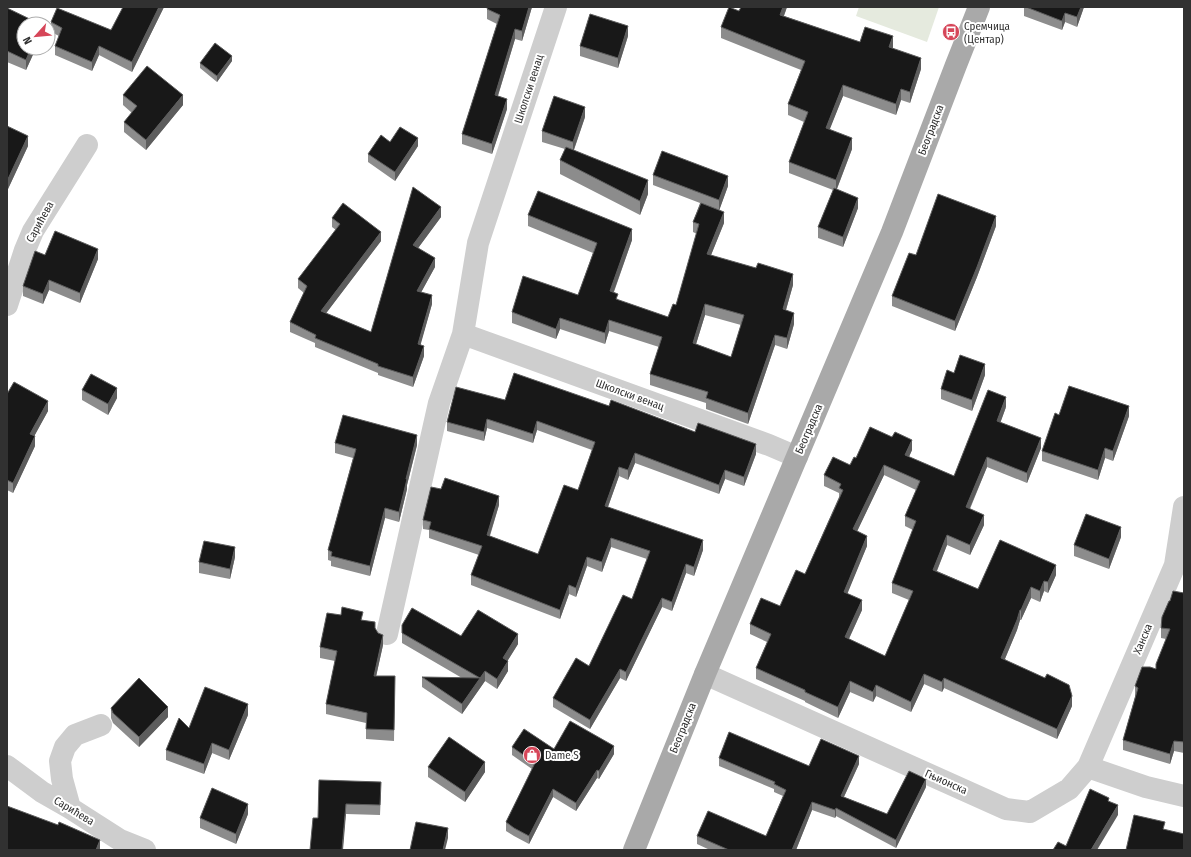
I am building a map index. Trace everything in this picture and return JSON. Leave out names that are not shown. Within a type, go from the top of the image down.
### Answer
[{"type":"main road","name":"Београдска","points":[[634,850],[705,674],[892,232],[979,7]]},
{"type":"street","name":"Школски венац","points":[[387,634],[439,403],[463,334],[478,243],[556,7]]},
{"type":"street","name":"Сарићева","points":[[7,305],[25,250],[33,231],[87,145]]},
{"type":"street","name":"Школски венац","points":[[463,334],[769,445],[797,457]]},
{"type":"street","name":"Ханска","points":[[1088,767],[1175,565],[1184,506]]},
{"type":"street","name":"Гњионска","points":[[705,674],[1006,809],[1030,812],[1069,788],[1088,767]]},
{"type":"street","points":[[70,808],[62,779],[60,761],[65,747],[75,735],[102,725]]},
{"type":"street","name":"Сарићева","points":[[7,766],[42,792],[120,840],[145,850]]},
{"type":"street","points":[[1088,767],[1146,787],[1184,796]]},
{"type":"shaded area","points":[[859,7],[939,7],[927,42],[856,16]]},
{"type":"building","points":[[123,7],[159,7],[132,62],[99,46],[92,62],[56,46],[62,28],[56,25],[56,16],[54,16],[57,8],[111,30]]},
{"type":"building","points":[[488,7],[529,7],[522,31],[515,29],[495,95],[507,99],[492,144],[462,134],[500,15],[487,9]]},
{"type":"building","points":[[729,7],[739,11],[741,7],[783,7],[780,15],[860,42],[865,27],[893,36],[889,47],[921,58],[910,92],[901,89],[896,104],[843,85],[826,128],[852,138],[836,180],[789,162],[808,112],[788,104],[805,61],[721,27]]},
{"type":"building","points":[[1026,7],[1081,7],[1077,17],[1065,13],[1062,21]]},
{"type":"building","points":[[7,8],[24,16],[16,16],[16,55],[7,51]]},
{"type":"building","points":[[590,14],[628,26],[618,58],[580,46]]},
{"type":"building","points":[[215,43],[232,56],[217,76],[200,63]]},
{"type":"building","points":[[18,56],[28,56],[26,60]]},
{"type":"building","points":[[147,66],[183,95],[146,140],[124,122],[137,106],[123,95]]},
{"type":"building","points":[[554,96],[585,107],[573,142],[542,131]]},
{"type":"building","points":[[7,126],[28,136],[8,179],[7,178]]},
{"type":"building","points":[[400,127],[418,138],[395,172],[368,154],[381,135],[390,142]]},
{"type":"building","points":[[566,147],[648,180],[640,201],[560,160]]},
{"type":"building","points":[[662,151],[728,176],[719,200],[653,175]]},
{"type":"building","points":[[413,187],[441,207],[413,245],[435,258],[417,291],[432,295],[418,344],[424,346],[413,377],[378,366],[378,364],[315,338],[316,335],[290,322],[307,286],[298,279],[340,224],[332,218],[343,203],[381,232],[321,311],[371,332]]},
{"type":"building","points":[[834,188],[858,198],[843,237],[818,227]]},
{"type":"building","points":[[538,191],[632,229],[610,291],[618,294],[616,299],[668,317],[673,304],[676,305],[699,224],[693,222],[701,203],[724,212],[707,254],[756,268],[758,263],[793,274],[783,309],[794,313],[787,338],[775,335],[748,413],[706,398],[708,392],[650,374],[662,337],[609,320],[605,333],[560,318],[556,329],[512,312],[523,276],[578,295],[597,243],[528,215]],"holes":[[[705,304],[744,315],[731,357],[693,343]]]},
{"type":"building","points":[[938,194],[996,216],[955,321],[892,296],[909,253],[916,255]]},
{"type":"building","points":[[55,231],[98,249],[80,293],[49,280],[43,294],[23,286],[35,251],[45,255]]},
{"type":"building","points":[[960,355],[985,364],[972,400],[941,389],[947,370],[954,373]]},
{"type":"building","points":[[514,373],[609,406],[611,400],[695,432],[698,423],[756,444],[744,477],[725,470],[719,485],[635,453],[628,470],[619,467],[605,506],[703,540],[694,567],[686,564],[672,602],[662,598],[626,672],[620,669],[590,720],[553,698],[576,658],[589,666],[623,595],[632,599],[650,551],[611,538],[602,562],[587,557],[576,588],[569,585],[560,610],[471,575],[482,546],[429,529],[431,522],[423,520],[431,487],[441,489],[445,478],[499,496],[487,535],[538,554],[564,485],[578,490],[595,442],[537,421],[533,434],[487,419],[484,432],[447,422],[456,387],[505,400]]},
{"type":"building","points":[[91,374],[117,388],[108,404],[82,390]]},
{"type":"building","points":[[14,382],[48,401],[30,434],[35,436],[13,483],[7,480],[7,394]]},
{"type":"building","points":[[1069,386],[1129,406],[1113,451],[1105,448],[1098,470],[1042,451],[1055,413],[1059,415]]},
{"type":"building","points":[[988,390],[1006,397],[997,421],[1041,438],[1027,473],[987,457],[966,507],[984,515],[970,545],[947,535],[933,570],[978,589],[1000,540],[1056,565],[1048,582],[1044,581],[1040,591],[1031,587],[1001,658],[1045,678],[1047,674],[1069,685],[1072,696],[1057,729],[944,678],[942,682],[924,674],[911,702],[876,685],[873,692],[850,681],[838,707],[756,668],[771,634],[750,624],[761,598],[780,606],[796,570],[805,574],[843,490],[839,488],[841,484],[824,475],[833,457],[850,465],[854,457],[856,458],[870,427],[892,437],[895,432],[912,440],[905,455],[954,476]],"holes":[[[884,465],[920,481],[905,516],[916,521],[892,583],[913,591],[885,656],[845,637],[862,600],[844,592],[867,536],[853,529]]]},
{"type":"building","points":[[343,415],[417,435],[399,512],[385,508],[370,566],[331,556],[332,552],[328,550],[356,449],[335,443]]},
{"type":"building","points":[[1086,514],[1121,527],[1109,559],[1074,545]]},
{"type":"building","points":[[204,541],[235,547],[230,569],[199,562]]},
{"type":"building","points":[[1173,591],[1184,593],[1184,742],[1174,741],[1170,754],[1123,740],[1138,688],[1135,686],[1142,667],[1156,669],[1156,664],[1170,629],[1161,628],[1162,617]]},
{"type":"building","points":[[342,607],[363,612],[361,620],[375,622],[375,628],[378,633],[383,635],[374,676],[395,676],[394,730],[366,729],[367,713],[326,704],[337,651],[320,647],[327,613],[341,615]]},
{"type":"building","points":[[412,608],[461,636],[478,610],[518,634],[503,658],[508,661],[497,679],[485,671],[462,704],[422,677],[480,678],[402,633],[402,625]]},
{"type":"building","points":[[139,678],[168,707],[139,737],[113,713],[111,708]]},
{"type":"building","points":[[205,687],[248,704],[229,750],[212,743],[204,764],[166,750],[179,718],[189,728]]},
{"type":"building","points":[[570,721],[614,746],[599,771],[597,770],[576,803],[553,789],[529,836],[506,822],[535,763],[512,747],[524,729],[554,749]]},
{"type":"building","points":[[729,732],[809,766],[821,739],[859,756],[841,796],[887,814],[909,771],[926,779],[896,840],[836,808],[835,810],[812,802],[792,850],[729,850],[697,836],[708,811],[766,836],[786,790],[774,784],[775,782],[719,758]]},
{"type":"building","points":[[449,737],[485,762],[465,792],[428,767]]},
{"type":"building","points":[[319,780],[381,782],[380,805],[346,804],[342,850],[310,850],[313,818],[318,818]]},
{"type":"building","points":[[212,788],[248,804],[236,834],[200,818]]},
{"type":"building","points":[[1090,789],[1109,798],[1108,801],[1118,805],[1091,850],[1053,850],[1058,842],[1066,846]]},
{"type":"building","points":[[7,806],[58,825],[59,822],[100,840],[96,850],[7,850]]},
{"type":"building","points":[[1134,815],[1165,822],[1163,829],[1184,834],[1184,850],[1126,850]]},
{"type":"building","points":[[416,822],[448,828],[443,850],[410,850]]},
{"type":"place","name":"Сремчица (Центар)","points":[[951,32]]},
{"type":"place","name":"Dame S","points":[[532,755]]}]
